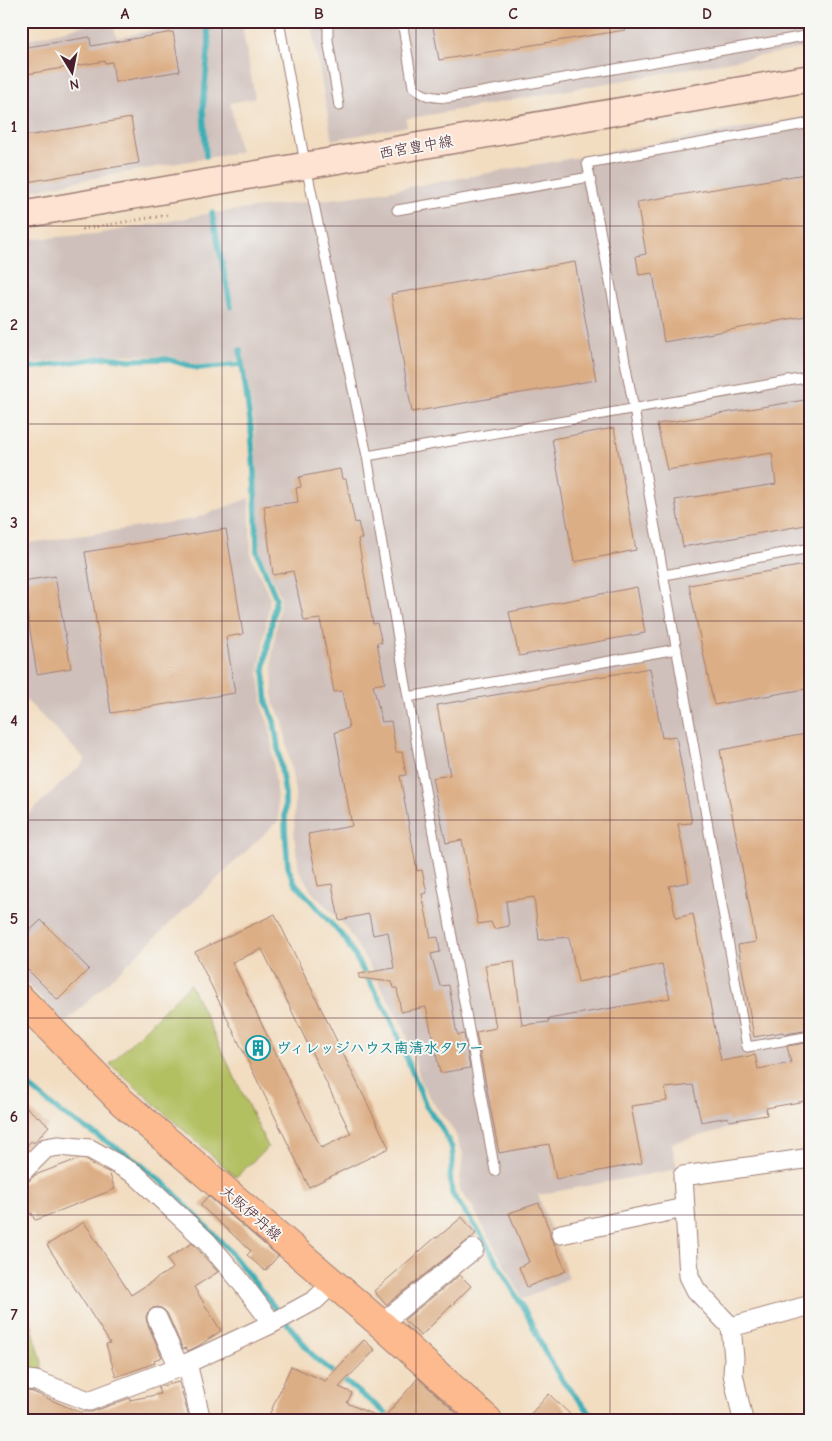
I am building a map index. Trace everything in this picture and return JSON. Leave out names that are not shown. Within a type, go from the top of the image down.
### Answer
[{"type":"main road","name":"西宮豊中線","points":[[21,215],[811,78]]},
{"type":"main road","name":"大阪伊丹線","points":[[21,999],[122,1102],[380,1324],[488,1420]]},
{"type":"street","points":[[21,1173],[46,1148],[59,1146],[90,1148],[135,1174],[206,1242],[238,1278],[271,1324]]},
{"type":"street","points":[[743,1420],[733,1374],[734,1358],[731,1327],[696,1290],[689,1276],[683,1176],[811,1158]]},
{"type":"street","points":[[561,1234],[684,1208]]},
{"type":"street","points":[[380,1324],[474,1249]]},
{"type":"street","points":[[21,1379],[36,1380],[89,1402],[183,1365],[271,1324],[315,1300],[332,1284]]},
{"type":"street","points":[[731,1327],[811,1305]]},
{"type":"street","points":[[157,1318],[183,1365],[201,1420]]},
{"type":"lane","points":[[279,21],[306,166],[367,456],[408,697],[495,1171]]},
{"type":"lane","points":[[328,21],[328,40],[340,106]]},
{"type":"lane","points":[[402,21],[413,87],[429,97],[447,98],[811,35]]},
{"type":"lane","points":[[811,123],[588,163],[664,575],[747,1048],[811,1036]]},
{"type":"lane","points":[[397,210],[590,177]]},
{"type":"lane","points":[[367,456],[811,377]]},
{"type":"lane","points":[[664,575],[811,548]]},
{"type":"lane","points":[[408,697],[677,649]]},
{"type":"shaded area","points":[[102,21],[112,21],[117,38],[189,21],[241,21],[255,98],[230,103],[240,152],[21,193],[21,41]]},
{"type":"shaded area","points":[[311,21],[811,21],[811,47],[406,119],[407,126],[332,140]]},
{"type":"shaded area","points":[[811,116],[811,1102],[768,1111],[768,1118],[672,1143],[677,1169],[538,1195],[569,1278],[523,1299],[472,1206],[459,1189],[463,1153],[453,1129],[436,1107],[422,1084],[405,1030],[345,926],[312,892],[299,870],[294,835],[295,792],[283,721],[273,703],[272,656],[281,597],[260,552],[255,425],[244,360],[199,365],[169,356],[108,354],[21,364],[21,240],[95,234],[205,214],[364,195]]},
{"type":"shaded area","points":[[249,498],[251,556],[270,598],[259,672],[263,710],[270,727],[279,820],[65,1023],[21,978],[21,821],[86,760],[21,695],[21,558],[30,543],[194,519]]},
{"type":"green space","points":[[190,984],[268,1147],[236,1177],[110,1064]]},
{"type":"green space","points":[[21,1265],[26,1268],[26,1303],[42,1363],[41,1377],[21,1375]]},
{"type":"building","points":[[432,21],[624,21],[625,30],[439,60]]},
{"type":"building","points":[[173,32],[180,71],[115,82],[112,62],[105,63],[105,61],[21,75],[21,48],[90,37],[91,46]]},
{"type":"building","points":[[131,118],[139,163],[21,183],[21,137]]},
{"type":"building","points":[[811,173],[811,315],[664,342],[653,273],[639,275],[636,256],[646,254],[637,202]]},
{"type":"building","points":[[575,262],[596,380],[412,412],[391,294]]},
{"type":"building","points":[[811,399],[811,524],[683,547],[675,500],[776,484],[772,453],[667,470],[657,424]]},
{"type":"building","points":[[614,428],[636,550],[574,562],[552,439]]},
{"type":"building","points":[[340,469],[342,479],[346,479],[355,523],[358,522],[362,539],[358,539],[373,624],[377,623],[382,643],[377,642],[385,683],[373,685],[382,722],[391,721],[396,752],[402,752],[406,775],[400,776],[417,871],[422,870],[427,893],[422,894],[431,938],[438,937],[440,952],[431,954],[440,986],[449,985],[456,1029],[458,1035],[464,1034],[470,1068],[440,1073],[426,1007],[401,1012],[397,988],[394,988],[392,982],[359,978],[359,974],[394,968],[388,932],[373,935],[369,914],[339,920],[332,884],[318,886],[308,834],[352,826],[335,732],[349,728],[342,691],[334,692],[320,619],[304,621],[293,571],[273,575],[264,506],[298,502],[296,488],[301,487],[299,477]]},
{"type":"building","points":[[226,529],[243,634],[226,637],[235,693],[111,713],[85,552]]},
{"type":"building","points":[[811,564],[811,688],[714,705],[689,585]]},
{"type":"building","points":[[55,576],[71,668],[37,674],[22,581]]},
{"type":"building","points":[[637,587],[645,633],[519,656],[509,612]]},
{"type":"building","points":[[650,668],[662,738],[676,736],[692,823],[678,824],[689,882],[669,886],[676,918],[693,914],[721,1061],[755,1055],[758,1069],[791,1063],[787,1046],[811,1042],[811,1100],[766,1108],[767,1115],[729,1121],[728,1117],[701,1122],[693,1085],[665,1088],[667,1101],[631,1106],[642,1163],[556,1179],[549,1144],[499,1153],[476,1032],[496,1028],[485,965],[514,961],[522,1025],[549,1022],[548,1019],[670,998],[662,964],[578,982],[569,937],[539,940],[534,897],[506,901],[509,926],[494,929],[491,922],[478,924],[462,840],[446,843],[432,778],[450,775],[437,705]]},
{"type":"building","points":[[811,733],[811,1030],[754,1037],[738,945],[756,942],[720,750]]},
{"type":"building","name":"ヴィレッジハウス南清水タワー","points":[[275,914],[389,1148],[309,1187],[195,952]],"holes":[[[262,949],[351,1134],[321,1148],[232,962]]]},
{"type":"building","points":[[41,920],[89,969],[58,1000],[21,963],[21,939]]},
{"type":"building","points":[[21,1103],[49,1126],[34,1143],[31,1141],[21,1152]]},
{"type":"building","points":[[78,1159],[87,1160],[92,1165],[109,1172],[115,1189],[36,1220],[32,1213],[26,1215],[21,1213],[21,1184],[29,1181],[35,1175]]},
{"type":"building","points":[[208,1196],[278,1256],[265,1271],[247,1255],[251,1251],[200,1205]]},
{"type":"building","points":[[539,1203],[550,1232],[550,1237],[566,1271],[527,1287],[519,1267],[529,1262],[509,1213]]},
{"type":"building","points":[[462,1217],[476,1234],[386,1305],[374,1291]]},
{"type":"building","points":[[84,1222],[131,1295],[173,1268],[167,1259],[192,1243],[218,1272],[194,1287],[221,1331],[188,1351],[186,1348],[183,1349],[167,1313],[158,1307],[153,1308],[146,1317],[162,1357],[154,1360],[155,1363],[116,1377],[106,1344],[110,1343],[47,1245]]},
{"type":"building","points":[[460,1275],[471,1286],[421,1336],[404,1320]]},
{"type":"building","points":[[364,1340],[375,1350],[339,1387],[352,1393],[347,1403],[383,1419],[418,1378],[464,1420],[267,1420],[291,1366],[325,1381]]},
{"type":"building","points":[[179,1382],[189,1417],[187,1417],[188,1420],[21,1420],[21,1390],[33,1392],[79,1412],[92,1412],[130,1398],[130,1400],[160,1394],[158,1387]]},
{"type":"building","points":[[549,1394],[576,1420],[525,1420]]},
{"type":"waterway","points":[[206,21],[209,41],[203,109],[206,156]]},
{"type":"waterway","points":[[212,213],[231,307]]},
{"type":"waterway","points":[[240,350],[251,427],[257,552],[276,598],[264,670],[267,703],[274,721],[285,794],[288,867],[294,882],[345,939],[391,1019],[426,1106],[443,1130],[452,1148],[453,1160],[450,1176],[452,1194],[480,1233],[564,1383],[596,1420]]},
{"type":"waterway","points":[[21,369],[108,357],[129,360],[167,359],[198,368],[242,364]]},
{"type":"waterway","points":[[21,1080],[61,1113],[130,1156],[166,1185],[227,1248],[315,1358],[392,1418]]},
{"type":"place","name":"ヴィレッジハウス南清水タワー","points":[[258,1048]]}]
